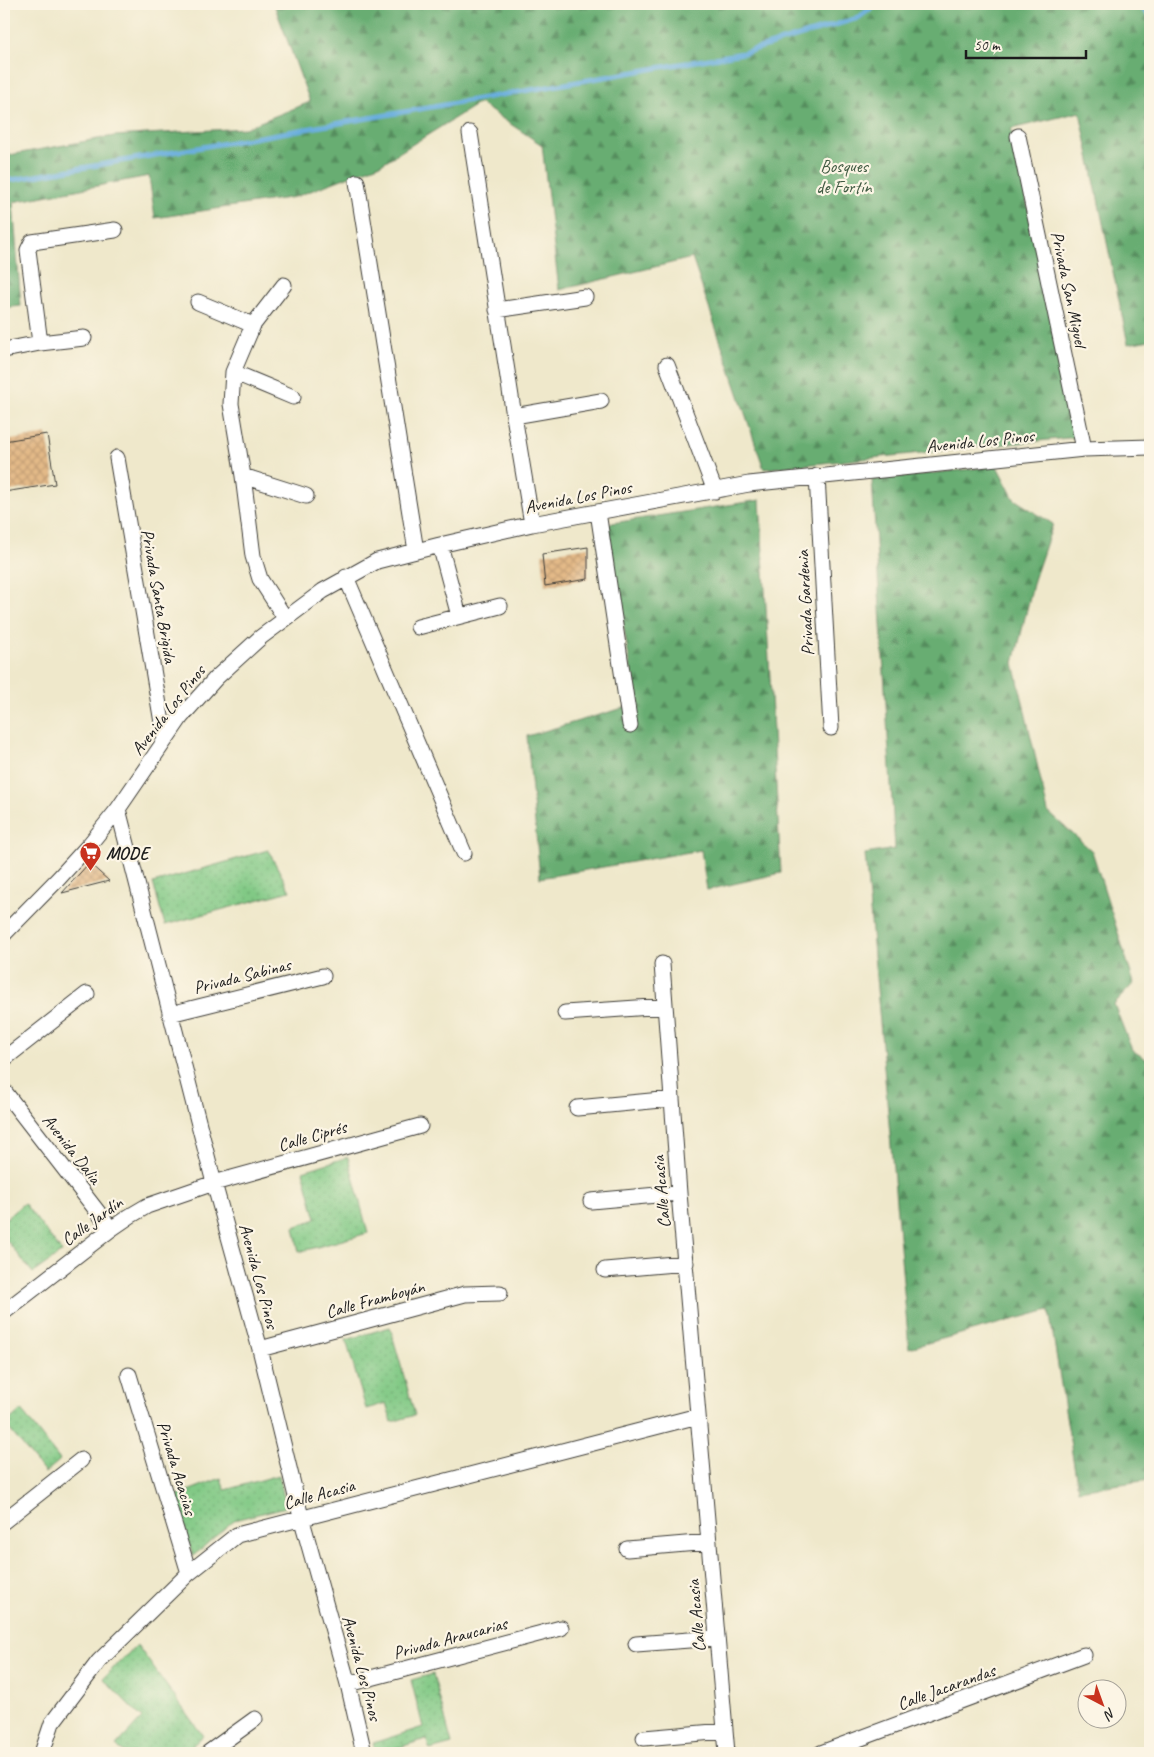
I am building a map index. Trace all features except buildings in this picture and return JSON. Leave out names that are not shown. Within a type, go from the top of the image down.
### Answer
[{"type":"street","points":[[470,133],[532,524]]},
{"type":"street","name":"Privada San Miguel","points":[[1018,136],[1084,449]]},
{"type":"street","points":[[357,182],[416,551]]},
{"type":"street","points":[[40,343],[29,246],[32,242],[115,230]]},
{"type":"street","points":[[284,285],[253,325],[233,372],[231,404],[243,476],[253,556],[260,579],[285,618]]},
{"type":"street","points":[[497,310],[585,297]]},
{"type":"street","points":[[198,302],[253,325]]},
{"type":"street","points":[[4,350],[40,343],[84,338]]},
{"type":"street","points":[[667,365],[715,491]]},
{"type":"street","points":[[233,372],[293,397]]},
{"type":"street","points":[[514,416],[601,401]]},
{"type":"street","name":"Avenida Los Pinos","points":[[4,934],[78,857],[118,809],[164,740],[216,678],[254,643],[322,591],[377,561],[532,524],[749,484],[1084,449],[1150,447]]},
{"type":"street","name":"Privada Santa Brigida","points":[[117,458],[164,740]]},
{"type":"street","points":[[243,476],[306,496]]},
{"type":"street","name":"Privada Gardenia","points":[[817,476],[831,728]]},
{"type":"street","points":[[598,512],[630,725]]},
{"type":"street","points":[[440,545],[459,616]]},
{"type":"street","points":[[346,577],[464,853]]},
{"type":"street","points":[[418,627],[500,606]]},
{"type":"street","name":"Avenida Los Pinos","points":[[118,809],[214,1183],[260,1348],[302,1518],[348,1684],[364,1753]]},
{"type":"street","name":"Calle Acasia","points":[[662,964],[679,1193],[727,1753]]},
{"type":"street","name":"Privada Sabinas","points":[[170,1014],[323,976]]},
{"type":"street","points":[[4,1060],[86,994]]},
{"type":"street","points":[[565,1013],[665,1006]]},
{"type":"street","name":"Avenida Dalia","points":[[4,1091],[111,1229]]},
{"type":"street","points":[[577,1108],[672,1100]]},
{"type":"street","name":"Calle Ciprés","points":[[214,1183],[420,1126]]},
{"type":"street","name":"Calle Jardín","points":[[4,1312],[130,1216],[147,1206],[214,1183]]},
{"type":"street","points":[[591,1201],[679,1193]]},
{"type":"street","points":[[604,1270],[686,1263]]},
{"type":"street","name":"Calle Framboyán","points":[[260,1348],[465,1294],[500,1292]]},
{"type":"street","name":"Privada Acacias","points":[[128,1375],[189,1573]]},
{"type":"street","name":"Calle Acasia","points":[[42,1753],[52,1724],[99,1661],[189,1573],[238,1535],[698,1416]]},
{"type":"street","points":[[4,1521],[82,1460]]},
{"type":"street","points":[[627,1550],[709,1542]]},
{"type":"street","name":"Privada Araucarias","points":[[348,1684],[561,1628]]},
{"type":"street","points":[[636,1644],[716,1638]]},
{"type":"street","name":"Calle Jacarandas","points":[[821,1753],[1084,1655]]},
{"type":"street","points":[[208,1753],[255,1719]]},
{"type":"street","points":[[644,1738],[725,1731]]},
{"type":"green space","name":"Bosques de Fortín","points":[[274,4],[1150,4],[1150,340],[1128,344],[1080,112],[1011,129],[1078,437],[764,469],[692,258],[559,290],[542,145],[479,103],[381,164],[295,197],[155,218],[149,176],[13,202],[21,306],[4,308],[4,156],[114,136],[245,128],[310,102]]},
{"type":"green space","points":[[997,466],[1014,499],[1053,524],[1034,580],[1014,663],[1048,812],[1092,851],[1134,983],[1114,1004],[1132,1050],[1150,1062],[1150,1480],[1078,1490],[1049,1310],[909,1348],[865,854],[895,849],[872,480]]},
{"type":"green space","points":[[760,500],[781,873],[707,890],[701,850],[540,878],[527,736],[637,704],[606,524]]},
{"type":"green space","points":[[268,850],[290,891],[165,925],[153,883]]},
{"type":"green space","points":[[348,1157],[368,1233],[299,1252],[294,1227],[316,1219],[303,1171]]},
{"type":"green space","points":[[24,1203],[62,1252],[33,1273],[4,1237],[4,1220]]},
{"type":"green space","points":[[390,1327],[415,1415],[392,1422],[386,1403],[366,1409],[346,1340]]},
{"type":"green space","points":[[21,1410],[60,1460],[45,1473],[5,1424]]},
{"type":"green space","points":[[279,1475],[286,1507],[234,1520],[193,1556],[175,1496],[221,1478],[225,1490]]},
{"type":"green space","points":[[137,1645],[203,1736],[184,1753],[126,1753],[116,1746],[142,1718],[103,1678]]},
{"type":"green space","points":[[433,1674],[452,1744],[430,1750],[426,1739],[376,1753],[373,1743],[423,1727],[411,1680]]},
{"type":"waterway","points":[[4,180],[743,53],[858,18],[877,4]]},
{"type":"waterway","points":[[1138,4],[1150,16]]},
{"type":"place","name":"MODE","points":[[90,872]]}]
